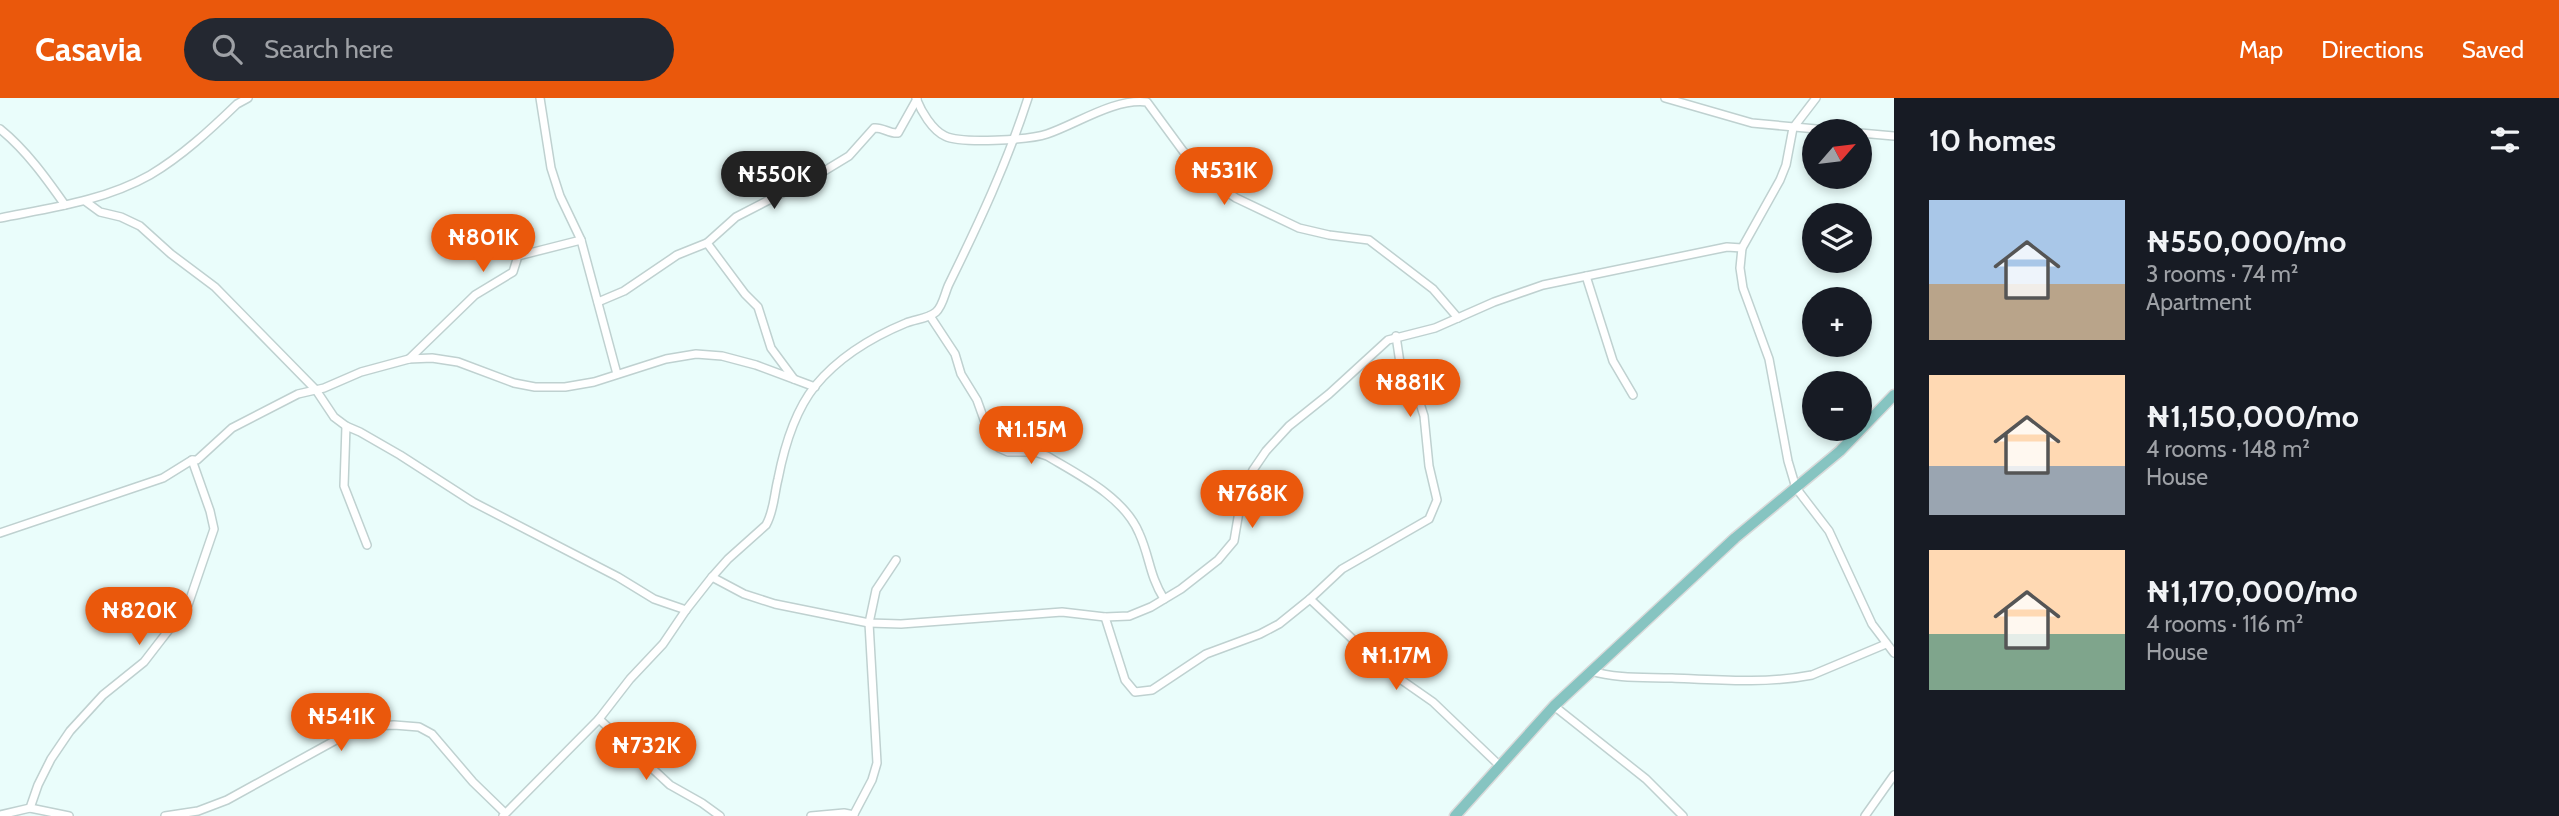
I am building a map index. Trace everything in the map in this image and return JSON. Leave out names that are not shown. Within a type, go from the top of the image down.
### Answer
[{"type":"main road","points":[[1455,816],[1554,706],[1726,546],[1840,451],[1894,395]]},
{"type":"street","points":[[0,218],[85,201],[149,176],[177,157],[237,104],[248,98]]},
{"type":"street","points":[[540,98],[555,182],[582,240],[617,374]]},
{"type":"street","points":[[165,816],[198,811],[227,800],[345,735],[373,726],[394,725],[419,727],[432,734],[504,814],[599,719],[630,678],[663,644],[712,577],[728,559],[761,531],[770,518],[793,427],[804,402],[815,387],[837,365],[869,341],[939,310],[948,284],[988,204],[1028,98]]},
{"type":"street","points":[[1665,98],[1742,121],[1802,129]]},
{"type":"street","points":[[1816,98],[1793,128],[1786,165],[1742,248],[1740,268],[1743,288],[1769,359],[1788,461],[1796,488],[1829,531],[1860,601],[1894,653]]},
{"type":"street","points":[[598,302],[624,291],[677,255],[707,243],[736,217],[766,199],[821,173],[849,156],[874,128],[878,127],[892,134],[898,133],[916,99]]},
{"type":"street","points":[[916,99],[920,108],[943,135],[954,140],[1014,139],[1049,133],[1100,107],[1132,99],[1147,102],[1183,151],[1212,182],[1236,198],[1299,228],[1369,240],[1433,289],[1458,318]]},
{"type":"street","points":[[0,129],[36,166],[65,205]]},
{"type":"street","points":[[1872,134],[1894,136]]},
{"type":"street","points":[[85,201],[100,212],[121,217],[140,226],[171,254],[215,287],[316,390],[326,410],[346,426],[400,455],[473,502],[618,577],[654,599],[686,610]]},
{"type":"street","points":[[409,359],[475,295],[513,272],[517,256],[582,240]]},
{"type":"street","points":[[707,243],[758,307],[771,348],[794,379]]},
{"type":"street","points":[[712,577],[744,594],[775,604],[869,623],[937,622],[1062,612],[1105,617],[1129,616],[1164,599],[1199,577],[1218,560],[1234,541],[1242,494],[1266,451],[1289,426],[1329,394],[1375,349],[1396,337],[1436,328],[1494,302],[1543,285],[1727,247],[1742,248]]},
{"type":"street","points":[[1586,276],[1613,361],[1633,395]]},
{"type":"street","points":[[930,316],[955,354],[961,374],[977,400],[991,439],[999,448],[1008,452],[1035,452],[1047,456],[1119,504],[1138,530],[1152,578],[1164,599]]},
{"type":"street","points":[[1105,617],[1125,680],[1135,692],[1143,692],[1165,683],[1206,654],[1279,624],[1342,569],[1429,519],[1437,500],[1429,466],[1424,416],[1418,397],[1400,363],[1396,337]]},
{"type":"street","points":[[0,533],[163,478],[192,460],[197,460],[232,428],[298,394],[409,359],[432,358],[458,362],[514,383],[535,387],[565,387],[666,359],[696,354],[722,356],[756,365],[815,387]]},
{"type":"street","points":[[346,426],[344,486],[367,545]]},
{"type":"street","points":[[30,808],[51,759],[70,731],[103,695],[144,662],[188,605],[214,529],[192,460]]},
{"type":"street","points":[[811,816],[844,813],[854,815],[872,780],[877,763],[869,623],[876,590],[896,560]]},
{"type":"street","points":[[1310,599],[1380,665],[1433,702],[1499,765]]},
{"type":"street","points":[[1591,671],[1618,677],[1730,680],[1799,678],[1812,676],[1886,644]]},
{"type":"street","points":[[1554,706],[1646,779],[1683,816]]},
{"type":"street","points":[[599,719],[670,785],[720,816]]},
{"type":"street","points":[[1865,816],[1894,775]]},
{"type":"street","points":[[0,815],[30,808],[69,816]]}]
